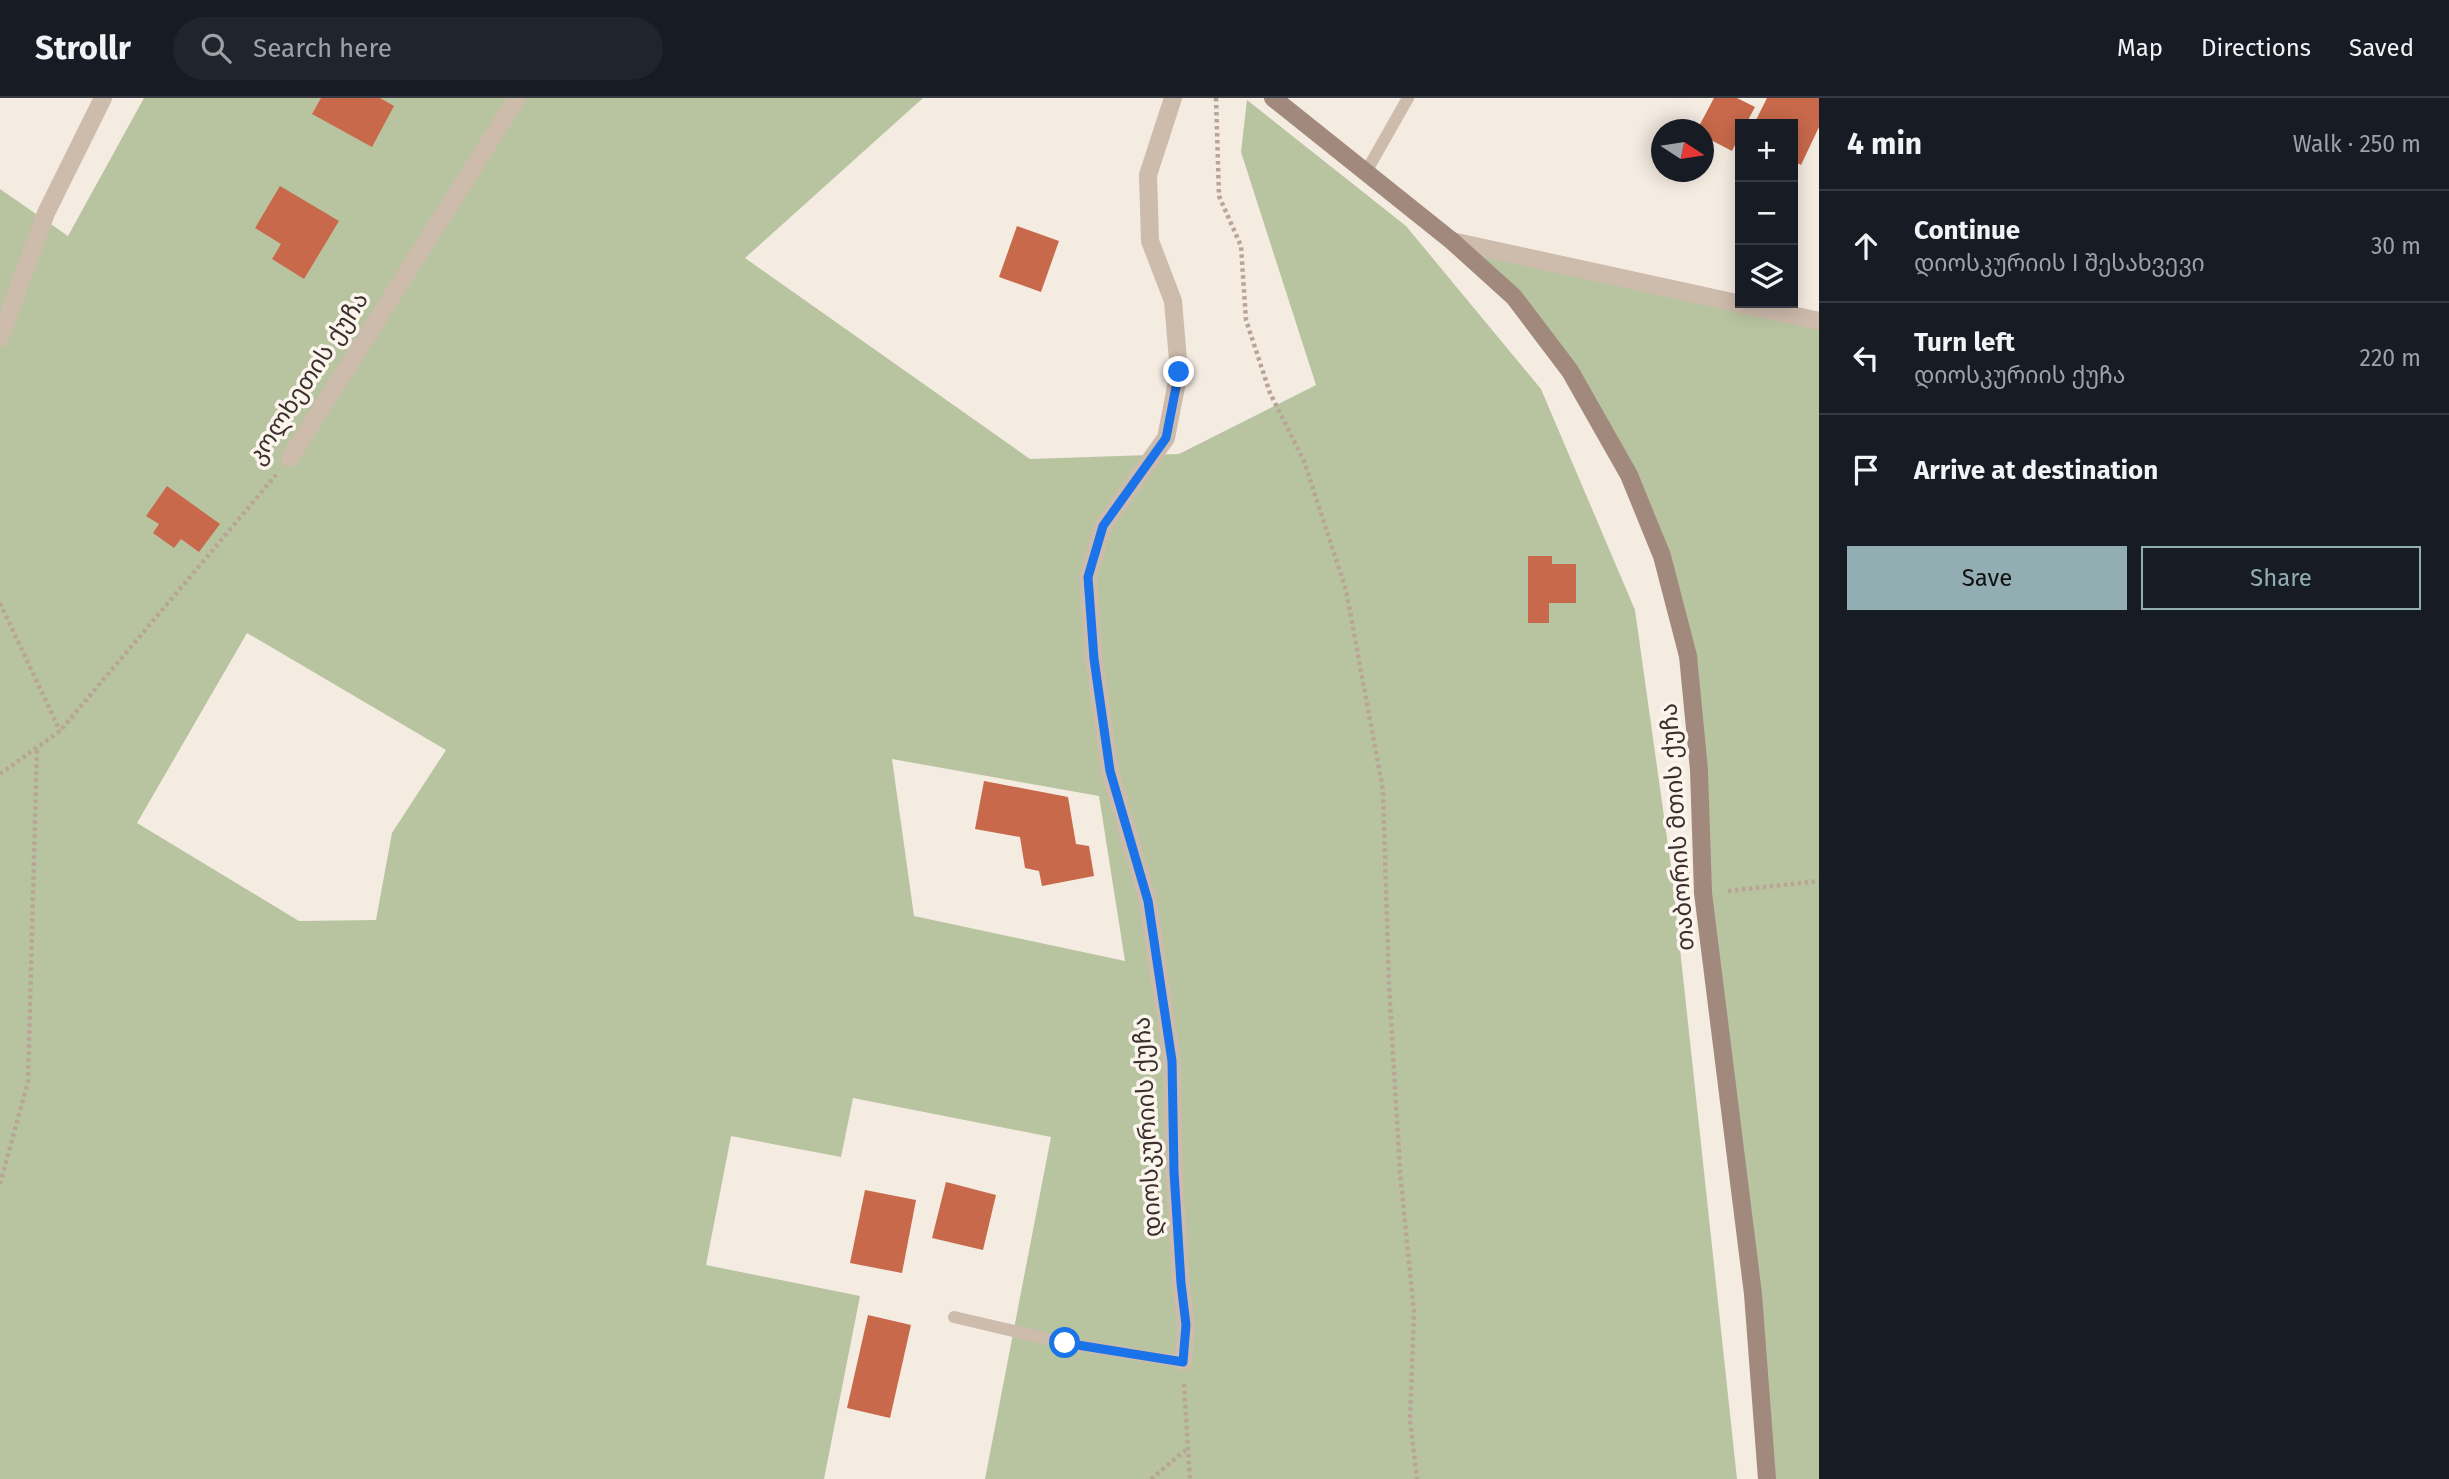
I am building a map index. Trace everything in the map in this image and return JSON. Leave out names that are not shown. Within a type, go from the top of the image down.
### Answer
[{"type":"main road","name":"თაბორის მთის ქუჩა","points":[[1273,98],[1452,241],[1514,297],[1570,371],[1629,475],[1662,556],[1688,656],[1699,770],[1703,893],[1753,1294],[1767,1479]]},
{"type":"street","points":[[0,338],[46,213],[103,98]]},
{"type":"street","name":"კოლხეთის ქუჩა","points":[[290,458],[517,98]]},
{"type":"street","name":"დიოსკურიის ქუჩა","points":[[1173,98],[1148,175],[1150,241],[1173,301],[1179,372],[1166,438],[1103,526],[1088,577],[1094,659],[1110,771],[1148,901],[1172,1061],[1174,1172],[1186,1325],[1183,1362]]},
{"type":"street","points":[[1452,241],[1819,321]]},
{"type":"lane","points":[[1366,173],[1408,98]]},
{"type":"lane","points":[[954,1317],[1065,1343],[1183,1362]]},
{"type":"path","points":[[1216,98],[1219,196],[1241,246],[1246,320],[1270,393],[1304,461],[1346,590],[1383,790],[1394,1078],[1400,1172],[1415,1312],[1410,1420],[1417,1479]]},
{"type":"path","name":"კოლხეთის ქუჩა","points":[[0,774],[60,731],[290,458]]},
{"type":"path","points":[[0,603],[60,731]]},
{"type":"path","points":[[0,1184],[29,1082],[37,747]]},
{"type":"path","points":[[1703,893],[1819,881]]},
{"type":"path","points":[[1183,1362],[1189,1479]]},
{"type":"path","points":[[1151,1479],[1188,1448]]},
{"type":"green space","points":[[144,98],[923,98],[745,258],[1030,459],[1179,454],[1316,385],[1241,152],[1247,100],[1406,226],[1541,389],[1635,610],[1672,874],[1737,1479],[985,1479],[1051,1137],[853,1098],[841,1157],[731,1136],[706,1265],[860,1296],[824,1479],[0,1479],[0,189],[68,236]],"holes":[[[247,633],[446,750],[392,833],[376,920],[299,921],[137,823]],[[892,759],[1099,796],[1125,961],[914,916]]]},
{"type":"green space","points":[[1452,241],[1735,303],[1735,308],[1759,308],[1819,321],[1819,1479],[1767,1479],[1703,893],[1699,770],[1662,556],[1570,371]]},
{"type":"building","points":[[321,98],[380,98],[394,106],[372,147],[312,114]]},
{"type":"building","points":[[1714,98],[1737,98],[1755,107],[1749,119],[1735,119],[1735,145],[1732,151],[1714,142],[1714,119],[1703,119]]},
{"type":"building","points":[[1767,98],[1819,98],[1819,127],[1801,165],[1798,164],[1798,119],[1756,119]]},
{"type":"building","points":[[280,186],[339,221],[304,279],[272,259],[281,244],[255,228]]},
{"type":"building","points":[[1017,226],[1059,241],[1041,292],[999,277]]},
{"type":"building","points":[[167,486],[220,524],[199,552],[181,539],[174,548],[153,533],[159,524],[146,516]]},
{"type":"building","points":[[1528,556],[1552,556],[1552,564],[1576,564],[1576,603],[1549,603],[1549,623],[1528,623]]},
{"type":"building","points":[[984,781],[1068,797],[1076,844],[1089,846],[1094,876],[1042,886],[1039,871],[1025,868],[1020,837],[975,829]]},
{"type":"building","points":[[946,1182],[996,1195],[983,1250],[932,1238]]},
{"type":"building","points":[[865,1190],[916,1200],[902,1273],[850,1263]]},
{"type":"building","points":[[868,1315],[911,1325],[890,1418],[847,1408]]},
{"type":"route","points":[[1065,1343],[1183,1362],[1186,1325],[1174,1172],[1172,1061],[1148,901],[1110,771],[1094,659],[1088,577],[1103,526],[1166,438],[1179,372]]}]
